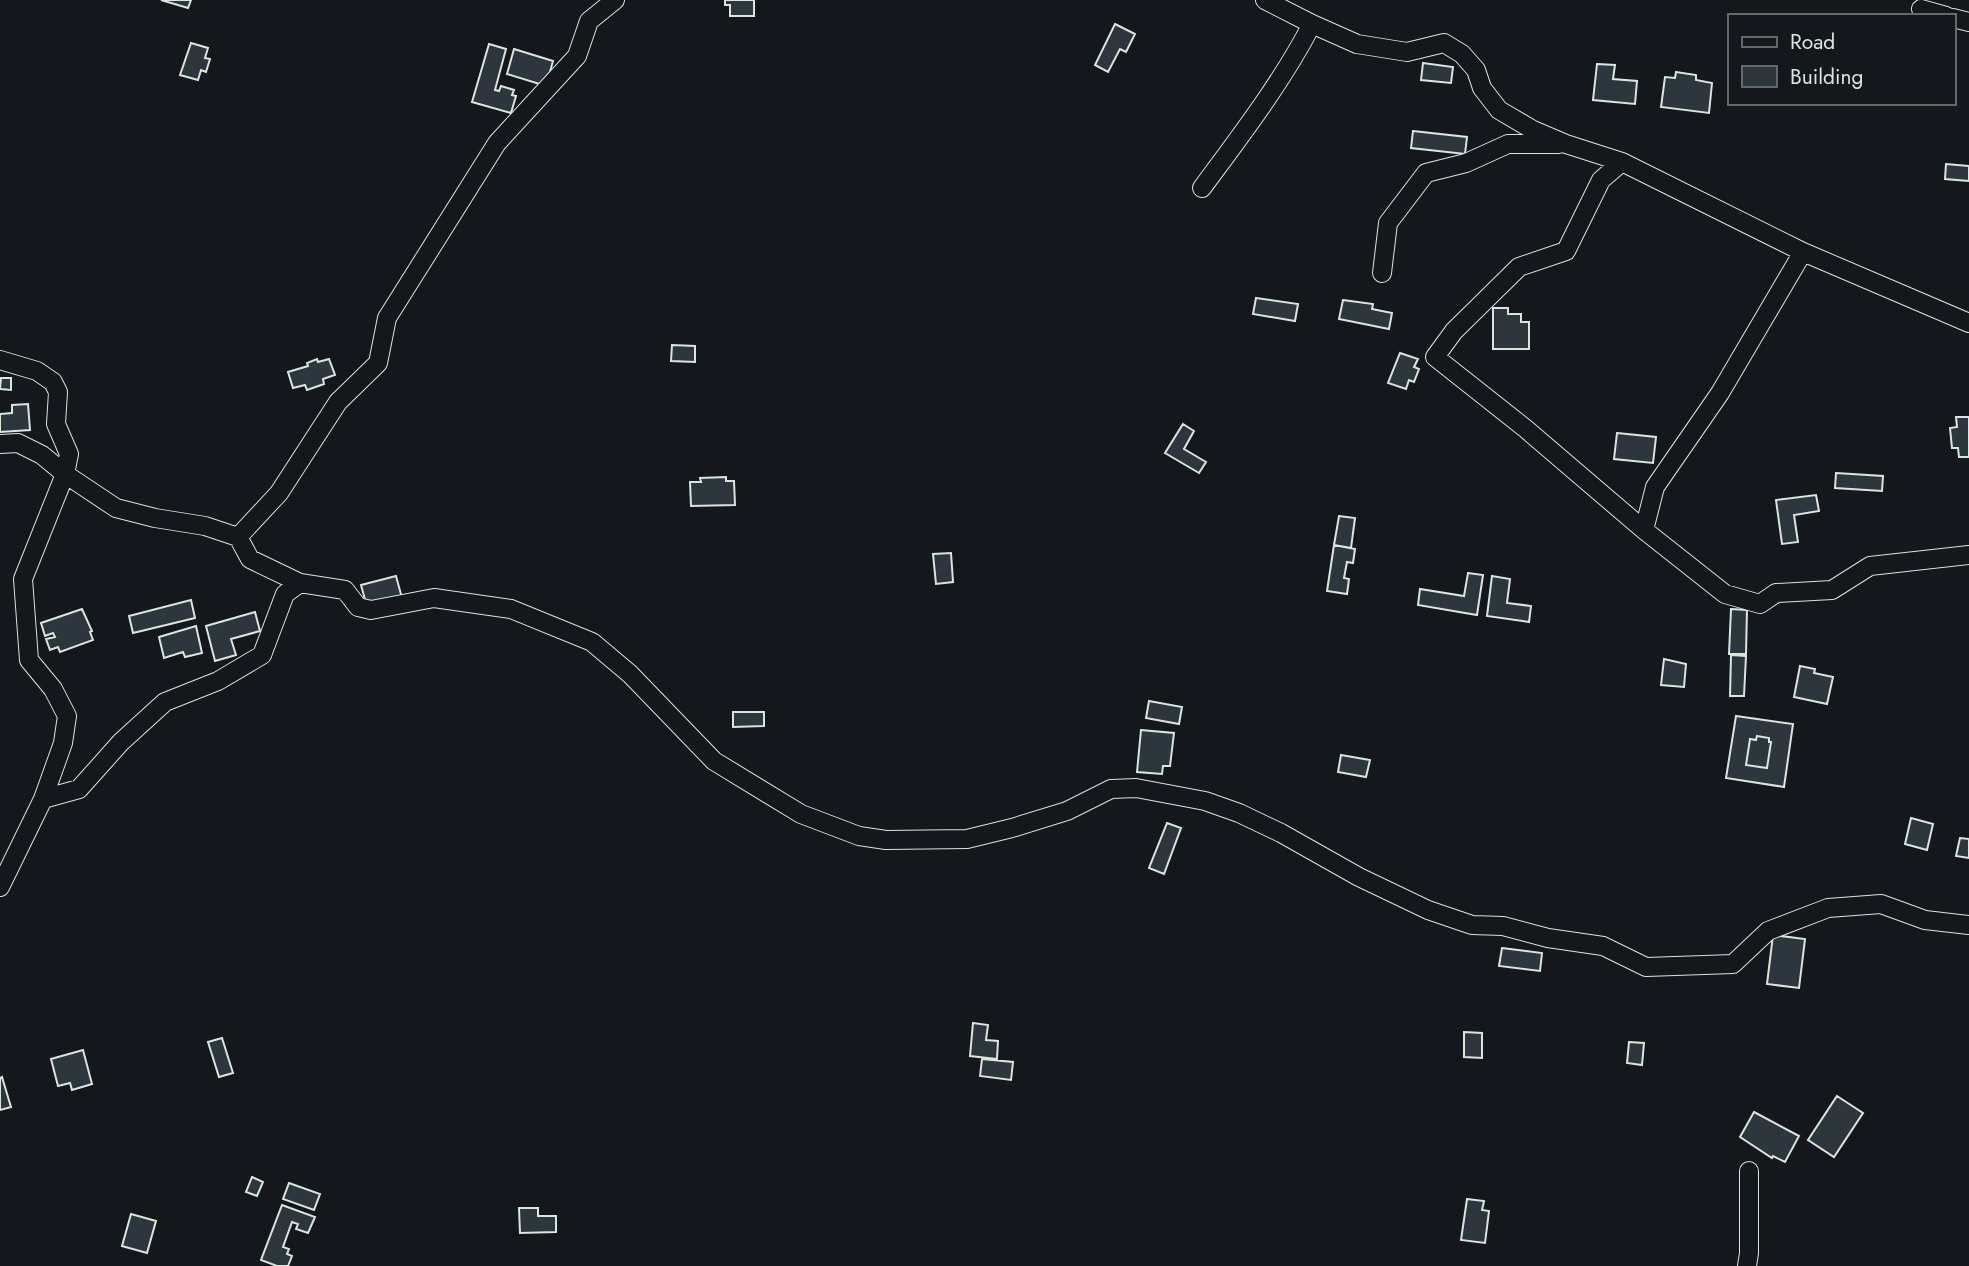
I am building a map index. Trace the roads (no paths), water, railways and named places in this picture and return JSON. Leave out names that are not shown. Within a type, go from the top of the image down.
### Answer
[{"type":"street","points":[[238,537],[279,494],[338,402],[378,363],[387,318],[497,143],[577,56],[589,21],[615,0]]},
{"type":"street","points":[[1265,0],[1357,44],[1407,52],[1444,43],[1462,54],[1476,70],[1482,88],[1499,110],[1533,130],[1622,162],[1802,252],[1969,323]]},
{"type":"street","points":[[1921,9],[1939,14]]},
{"type":"street","points":[[1202,188],[1276,84],[1312,24]]},
{"type":"street","points":[[1382,272],[1388,223],[1426,173],[1466,163],[1508,144],[1566,144]]},
{"type":"street","points":[[1622,162],[1601,180],[1566,251],[1519,267],[1454,331],[1435,357],[1725,594],[1760,604],[1776,593],[1832,590],[1870,566],[1969,555]]},
{"type":"street","points":[[1644,530],[1655,487],[1720,393],[1802,252]]},
{"type":"street","points":[[0,359],[37,371],[53,382],[58,392],[56,424],[69,454],[65,474],[23,579],[29,660],[53,689],[67,716],[63,743],[43,799],[0,887]]},
{"type":"street","points":[[0,444],[18,443],[42,455],[116,508],[205,526],[238,537],[250,559],[300,583],[345,590],[358,607],[371,610],[434,597],[511,608],[592,642],[630,674],[714,761],[801,814],[859,836],[886,841],[967,839],[1067,811],[1111,789],[1136,788],[1205,801],[1238,813],[1428,910],[1472,925],[1503,926],[1548,938],[1603,946],[1646,967],[1733,964],[1768,931],[1828,908],[1881,904],[1925,920],[1969,925]]},
{"type":"street","points":[[43,799],[79,789],[121,742],[165,702],[218,681],[262,655],[285,594],[300,583]]},
{"type":"street","points":[[1747,1266],[1749,1171]]}]
